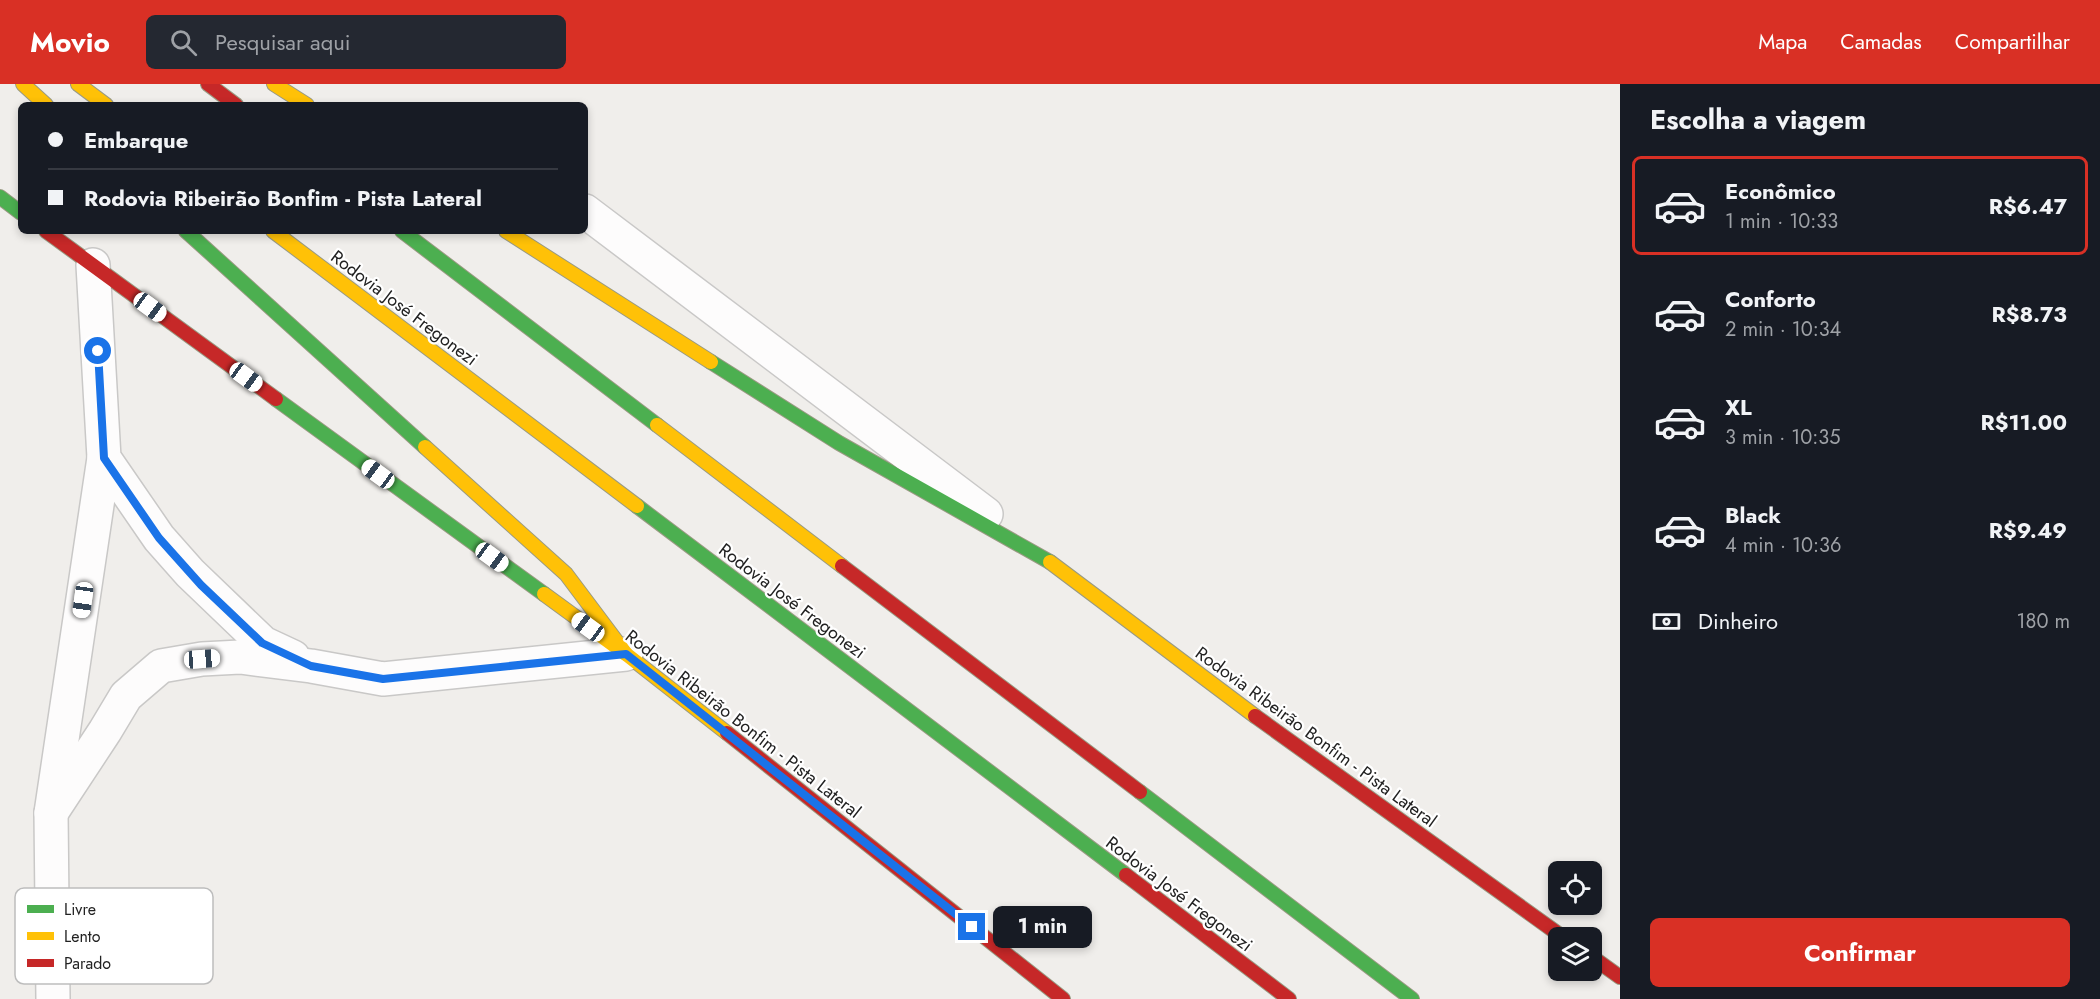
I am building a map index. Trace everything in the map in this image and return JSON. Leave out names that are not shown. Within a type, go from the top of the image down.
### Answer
[{"type":"main road","points":[[23,84],[43,102]]},
{"type":"main road","points":[[78,84],[102,102]]},
{"type":"main road","points":[[208,84],[232,102]]},
{"type":"main road","points":[[274,84],[302,102]]},
{"type":"main road","points":[[0,198],[18,211]]},
{"type":"main road","name":"Rodovia Ribeirão Bonfim - Pista Lateral","points":[[50,234],[626,654],[1063,999]]},
{"type":"main road","points":[[189,234],[566,574],[626,654]]},
{"type":"main road","name":"Rodovia José Fregonezi","points":[[277,234],[1289,999]]},
{"type":"main road","points":[[406,234],[1412,999]]},
{"type":"main road","name":"Rodovia Ribeirão Bonfim - Pista Lateral","points":[[511,234],[839,443],[1050,562],[1232,700],[1549,927]]},
{"type":"main road","points":[[1602,964],[1620,977]]},
{"type":"street","points":[[588,213],[1050,562]]},
{"type":"street","points":[[51,888],[51,813],[104,458],[93,266]]},
{"type":"street","points":[[104,458],[159,538],[225,609],[262,643],[311,666]]},
{"type":"street","points":[[51,813],[126,696],[161,666],[202,659],[240,657],[311,666],[383,679],[626,654]]},
{"type":"traffic: fast","points":[[0,197],[18,211]]},
{"type":"traffic: fast","points":[[189,234],[425,447]]},
{"type":"traffic: fast","points":[[406,234],[657,425]]},
{"type":"traffic: fast","points":[[711,362],[839,443],[1050,562]]},
{"type":"traffic: fast","points":[[276,399],[544,594]]},
{"type":"traffic: fast","points":[[637,506],[1126,875]]},
{"type":"traffic: fast","points":[[1140,792],[1412,999]]},
{"type":"traffic: slow","points":[[23,84],[43,102]]},
{"type":"traffic: slow","points":[[78,84],[102,102]]},
{"type":"traffic: slow","points":[[274,84],[302,102]]},
{"type":"traffic: slow","points":[[277,234],[637,506]]},
{"type":"traffic: slow","points":[[511,234],[711,362]]},
{"type":"traffic: slow","points":[[657,425],[842,566]]},
{"type":"traffic: slow","points":[[425,447],[566,574],[626,654]]},
{"type":"traffic: slow","points":[[1050,562],[1255,716]]},
{"type":"traffic: slow","points":[[544,594],[626,654],[727,733]]},
{"type":"traffic: jam","points":[[208,84],[232,102]]},
{"type":"traffic: jam","points":[[50,234],[276,399]]},
{"type":"traffic: jam","points":[[842,566],[1140,792]]},
{"type":"traffic: jam","points":[[1255,716],[1549,927]]},
{"type":"traffic: jam","points":[[727,733],[1063,999]]},
{"type":"traffic: jam","points":[[1126,875],[1289,999]]},
{"type":"traffic: jam","points":[[1602,964],[1620,977]]},
{"type":"route","points":[[98,351],[104,458],[159,538],[201,585],[262,643],[311,666],[383,679],[626,654],[972,927]]}]
